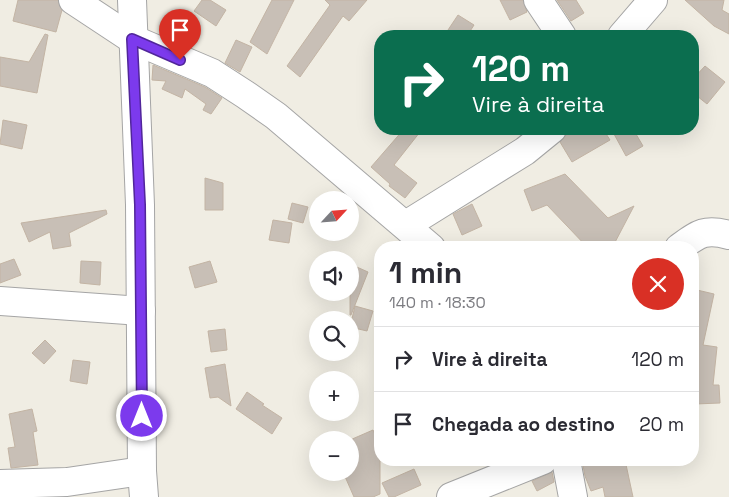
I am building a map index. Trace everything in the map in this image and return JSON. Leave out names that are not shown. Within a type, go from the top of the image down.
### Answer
[{"type":"street","points":[[73,0],[132,39],[212,73],[246,94],[276,116],[423,241]]},
{"type":"street","points":[[0,484],[67,482],[143,484],[140,205],[132,39],[132,0]]},
{"type":"street","points":[[538,0],[558,30]]},
{"type":"street","points":[[627,30],[654,0]]},
{"type":"street","points":[[406,225],[525,151],[545,135]]},
{"type":"street","points":[[688,241],[699,233],[714,231],[729,235]]},
{"type":"street","points":[[0,301],[141,311]]},
{"type":"street","points":[[451,497],[528,466]]},
{"type":"street","points":[[567,466],[573,497]]},
{"type":"building","points":[[18,0],[58,0],[62,10],[56,32],[13,21]]},
{"type":"building","points":[[202,0],[210,0],[226,10],[216,26],[194,11]]},
{"type":"building","points":[[272,0],[294,0],[267,54],[250,42]]},
{"type":"building","points":[[325,0],[367,0],[349,21],[343,16],[300,77],[287,66],[330,5]]},
{"type":"building","points":[[500,0],[523,0],[527,12],[510,20]]},
{"type":"building","points":[[557,0],[576,0],[584,13],[571,21]]},
{"type":"building","points":[[685,0],[724,0],[722,10],[729,14],[729,34],[714,26]]},
{"type":"building","points":[[458,15],[474,25],[471,30],[448,30]]},
{"type":"building","points":[[45,34],[48,35],[37,93],[0,86],[0,57],[29,62]]},
{"type":"building","points":[[236,40],[252,47],[240,72],[225,63]]},
{"type":"building","points":[[153,65],[205,87],[222,98],[211,114],[203,110],[206,104],[185,89],[182,98],[162,89],[166,81],[152,80]]},
{"type":"building","points":[[705,66],[725,82],[707,104],[699,98],[699,72]]},
{"type":"building","points":[[3,120],[27,125],[22,149],[0,144]]},
{"type":"building","points":[[399,135],[418,135],[394,165],[417,183],[405,198],[389,186],[390,184],[371,167]]},
{"type":"building","points":[[566,135],[607,135],[610,140],[572,162],[560,142]]},
{"type":"building","points":[[615,135],[637,135],[643,146],[626,156]]},
{"type":"building","points":[[565,174],[608,218],[634,206],[616,241],[581,241],[547,205],[532,211],[524,190]]},
{"type":"building","points":[[205,178],[223,183],[223,210],[205,210]]},
{"type":"building","points":[[292,203],[308,207],[303,223],[288,219]]},
{"type":"building","points":[[472,204],[482,226],[462,235],[453,214]]},
{"type":"building","points":[[106,210],[107,214],[69,233],[71,246],[53,249],[50,232],[29,242],[21,223]]},
{"type":"building","points":[[273,220],[292,223],[289,243],[269,240]]},
{"type":"building","points":[[14,259],[21,275],[0,283],[0,264]]},
{"type":"building","points":[[81,261],[101,262],[100,285],[80,283]]},
{"type":"building","points":[[210,261],[217,282],[195,288],[189,267]]},
{"type":"building","points":[[359,268],[368,272],[359,295]]},
{"type":"building","points":[[699,290],[714,294],[703,345],[717,347],[713,385],[719,385],[720,403],[699,404]]},
{"type":"building","points":[[350,301],[357,301],[353,311],[350,311]]},
{"type":"building","points":[[355,306],[373,311],[367,331],[359,329],[359,311],[354,311]]},
{"type":"building","points":[[225,329],[227,350],[211,352],[208,331]]},
{"type":"building","points":[[45,340],[56,351],[44,364],[32,353]]},
{"type":"building","points":[[73,360],[90,362],[87,384],[70,381]]},
{"type":"building","points":[[225,364],[231,406],[218,397],[210,398],[205,368]]},
{"type":"building","points":[[247,392],[282,418],[272,434],[236,409]]},
{"type":"building","points":[[32,409],[37,431],[33,432],[38,465],[11,468],[8,448],[15,447],[9,414]]},
{"type":"building","points":[[373,430],[374,466],[380,466],[380,494],[373,497],[354,497],[347,481],[359,481],[359,436]]},
{"type":"building","points":[[583,466],[626,466],[633,497],[605,497],[603,487],[591,491]]},
{"type":"building","points":[[414,469],[421,485],[394,497],[389,497],[382,483]]},
{"type":"building","points":[[552,472],[554,482],[537,491],[532,481]]},
{"type":"route","points":[[142,416],[140,205],[132,39],[180,60]]}]
